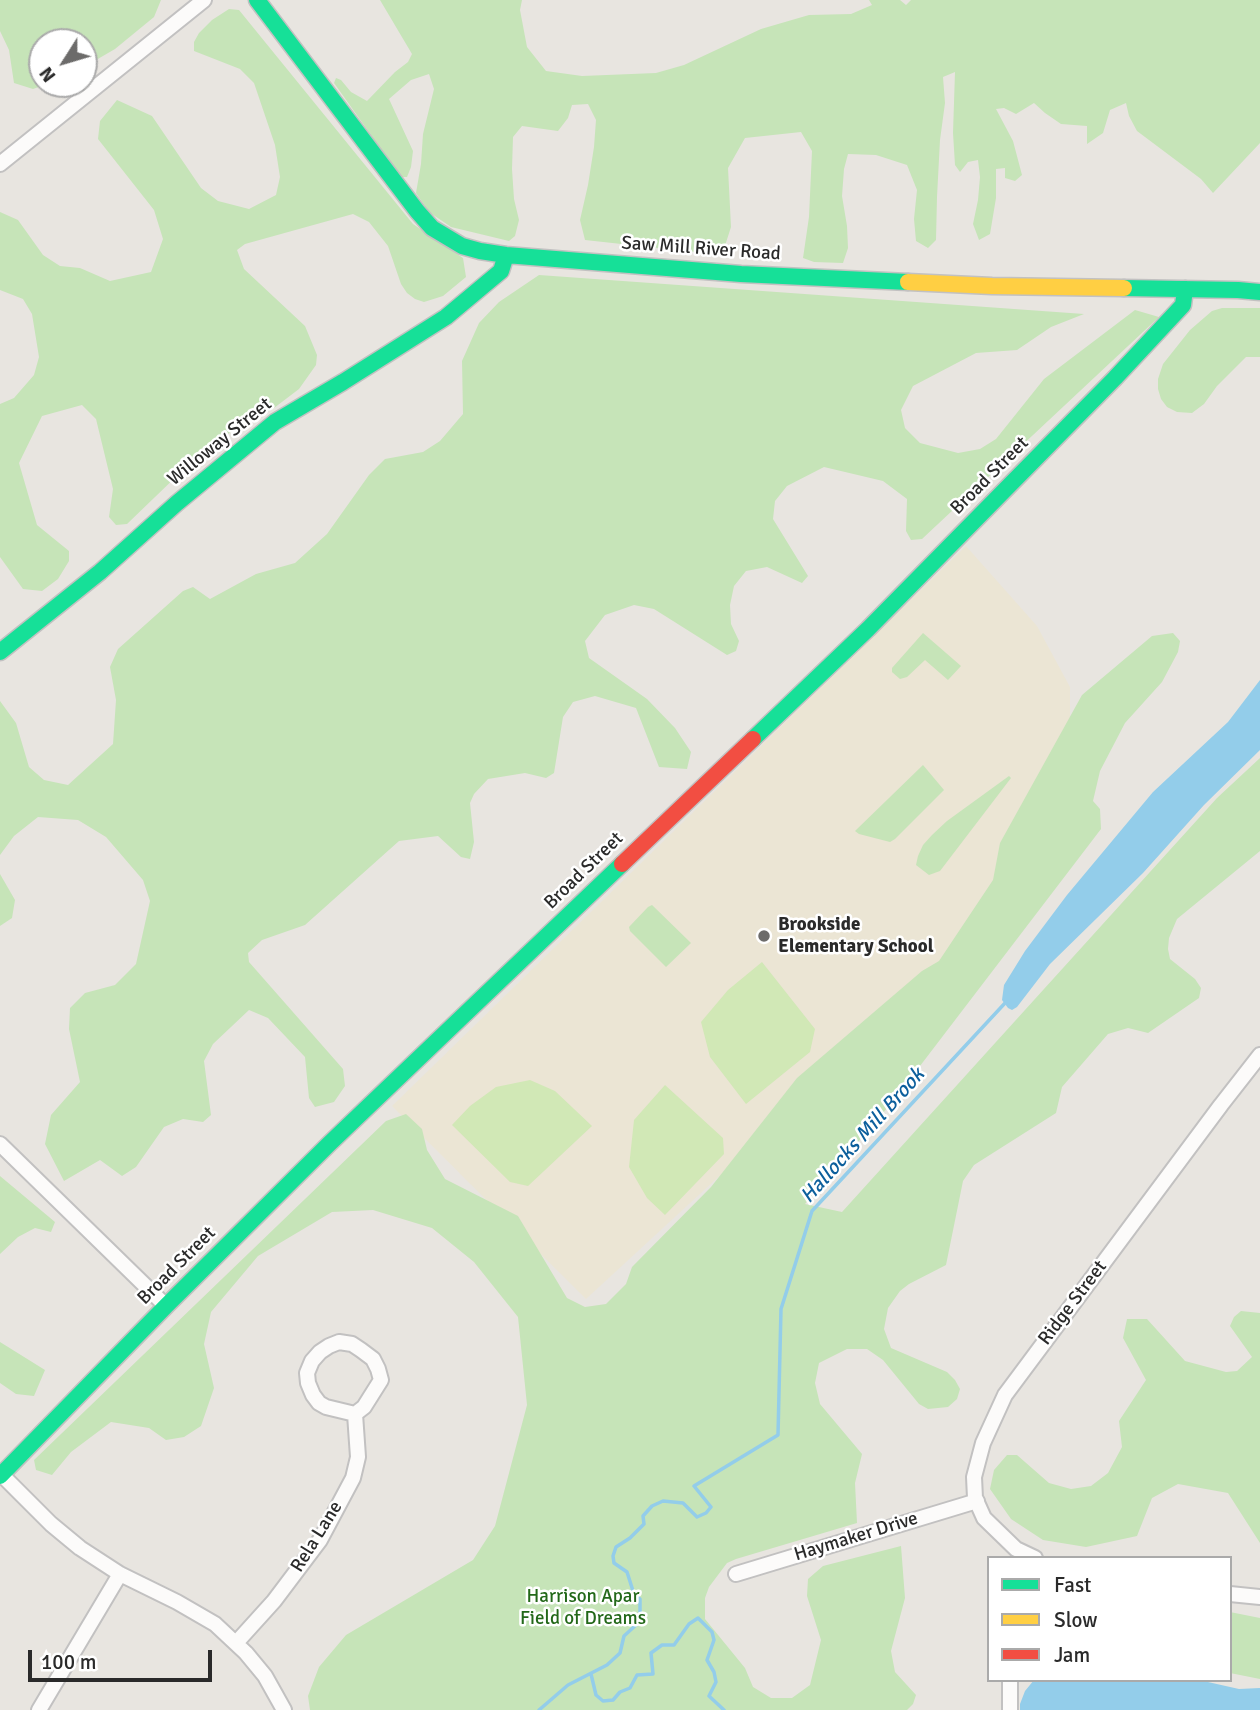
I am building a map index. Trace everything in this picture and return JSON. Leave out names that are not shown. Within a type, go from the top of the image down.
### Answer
[{"type":"main road","name":"Saw Mill River Road","points":[[257,0],[417,211],[432,228],[462,246],[506,256],[741,274],[941,284],[1260,292]]},
{"type":"main road","name":"Willoway Street","points":[[0,652],[100,572],[177,503],[275,422],[446,317],[501,271],[506,256]]},
{"type":"main road","name":"Broad Street","points":[[1,1476],[166,1306],[336,1137],[868,629],[1115,378],[1183,305],[1185,289]]},
{"type":"street","points":[[0,164],[204,0]]},
{"type":"street","name":"Ridge Street","points":[[977,1501],[974,1477],[982,1447],[1004,1395],[1260,1055]]},
{"type":"street","points":[[0,1144],[166,1306]]},
{"type":"street","points":[[339,1342],[352,1344],[373,1359],[382,1380],[364,1407],[355,1414],[319,1403],[308,1384],[307,1374],[312,1361],[320,1352],[339,1342]]},
{"type":"street","name":"Rela Lane","points":[[236,1643],[274,1601],[320,1540],[353,1478],[358,1457],[355,1414]]},
{"type":"street","points":[[1,1476],[79,1548],[120,1574],[215,1624],[246,1653],[265,1676],[284,1710]]},
{"type":"street","points":[[977,1501],[984,1518],[1016,1549],[1031,1556]]},
{"type":"street","name":"Haymaker Drive","points":[[736,1574],[977,1501]]},
{"type":"street","points":[[39,1710],[120,1574]]},
{"type":"street","points":[[1232,1594],[1260,1597]]},
{"type":"street","points":[[1010,1682],[1010,1707]]},
{"type":"shaded area","name":"Brookside Elementary School","points":[[966,546],[1037,626],[1070,687],[1070,737],[1030,856],[894,1015],[586,1299],[392,1106]]},
{"type":"green space","points":[[0,0],[161,0],[154,17],[115,49],[98,59],[98,28],[28,28],[28,87],[14,83],[9,50],[0,31]]},
{"type":"green space","points":[[380,0],[522,0],[520,10],[527,47],[546,71],[582,76],[656,73],[684,65],[761,29],[809,15],[851,14],[872,5],[869,0],[900,0],[906,5],[911,0],[1260,0],[1260,143],[1213,193],[1201,179],[1137,131],[1126,103],[1110,110],[1103,133],[1087,144],[1087,126],[1061,124],[1034,103],[1016,114],[1004,108],[996,109],[1013,141],[1022,175],[1015,181],[1005,178],[1005,168],[996,169],[996,198],[990,234],[979,240],[973,224],[980,177],[978,160],[968,162],[960,172],[955,165],[955,72],[943,77],[945,103],[940,140],[936,240],[928,248],[916,241],[914,219],[917,190],[907,165],[876,155],[848,154],[842,196],[848,248],[843,263],[814,262],[803,258],[809,217],[812,151],[801,132],[745,138],[728,168],[731,227],[722,255],[585,240],[580,220],[588,185],[596,120],[588,104],[572,105],[568,118],[558,131],[522,126],[513,137],[514,199],[519,220],[515,236],[509,241],[451,227],[429,212],[416,193],[423,134],[434,89],[429,74],[411,80],[389,99],[413,151],[407,177],[401,177],[334,83],[336,78],[341,80],[351,92],[367,101],[408,62],[412,54]]},
{"type":"green space","points":[[229,9],[239,10],[413,224],[463,258],[466,277],[443,296],[424,302],[415,299],[401,284],[388,246],[369,222],[353,214],[245,244],[237,250],[244,269],[305,326],[317,355],[316,365],[299,389],[274,408],[210,444],[127,524],[116,525],[109,517],[113,489],[96,419],[82,405],[42,416],[19,463],[37,525],[69,551],[69,561],[58,579],[42,591],[23,589],[0,557],[0,404],[14,398],[34,375],[39,357],[32,314],[23,299],[0,290],[0,212],[18,220],[43,255],[60,266],[80,268],[110,281],[151,272],[163,239],[154,210],[98,139],[100,121],[117,100],[152,116],[201,188],[218,201],[249,209],[276,195],[280,177],[275,145],[254,83],[240,69],[194,51],[194,42],[199,33]]},
{"type":"green space","points":[[539,275],[1084,314],[1051,327],[1017,350],[976,353],[913,386],[901,410],[905,428],[920,443],[958,453],[980,449],[996,439],[1044,379],[1135,310],[1159,317],[922,539],[911,540],[906,531],[907,499],[883,481],[824,467],[787,486],[775,501],[773,519],[808,576],[802,583],[767,567],[746,571],[734,586],[730,605],[731,624],[739,641],[736,651],[727,655],[654,609],[634,605],[605,615],[585,641],[589,658],[647,699],[675,728],[691,752],[687,769],[659,767],[636,708],[595,696],[573,702],[563,717],[554,773],[546,778],[525,773],[488,779],[474,794],[470,803],[474,842],[470,859],[461,857],[438,836],[399,841],[305,925],[262,940],[248,953],[249,962],[343,1069],[345,1086],[334,1102],[315,1107],[309,1098],[305,1057],[268,1018],[249,1010],[213,1044],[204,1061],[211,1115],[203,1122],[183,1119],[164,1127],[136,1167],[122,1176],[100,1160],[64,1181],[45,1144],[51,1115],[80,1082],[69,1029],[70,1008],[85,993],[115,985],[136,964],[150,901],[143,880],[106,837],[78,820],[38,817],[14,836],[0,855],[0,701],[16,723],[29,767],[44,780],[68,785],[113,744],[116,700],[110,667],[118,649],[183,591],[193,587],[210,599],[256,574],[295,563],[327,534],[369,475],[385,459],[423,452],[440,441],[463,414],[462,361],[479,323],[499,302]]},
{"type":"green space","points":[[1222,308],[1260,308],[1260,357],[1246,357],[1217,386],[1204,404],[1192,413],[1177,412],[1167,407],[1158,389],[1163,364],[1190,330],[1212,311]]},
{"type":"green space","points":[[923,633],[961,666],[948,680],[925,660],[907,677],[900,679],[892,672],[892,668]]},
{"type":"green space","name":"Harrison Apar Field of Dreams","points":[[1173,633],[1180,641],[1178,652],[1162,682],[1125,723],[1100,771],[1093,801],[1100,809],[1101,829],[894,1100],[805,1204],[842,1212],[1217,798],[1260,758],[1260,851],[1177,919],[1169,938],[1170,959],[1195,979],[1201,988],[1199,998],[1148,1033],[1128,1028],[1108,1034],[1062,1087],[1056,1113],[974,1165],[963,1181],[946,1265],[900,1291],[888,1308],[884,1329],[891,1348],[947,1372],[960,1389],[957,1399],[948,1407],[928,1409],[919,1404],[883,1360],[867,1349],[847,1349],[819,1363],[815,1383],[820,1404],[862,1454],[855,1483],[857,1523],[727,1563],[709,1587],[705,1598],[705,1619],[745,1668],[753,1687],[771,1698],[792,1698],[810,1685],[821,1640],[807,1596],[808,1579],[823,1566],[901,1546],[905,1598],[891,1651],[895,1672],[916,1695],[907,1710],[310,1710],[308,1696],[319,1667],[346,1635],[473,1560],[495,1526],[527,1405],[518,1317],[474,1262],[432,1228],[373,1210],[332,1212],[258,1256],[211,1312],[204,1344],[214,1388],[201,1426],[184,1437],[166,1440],[149,1428],[111,1422],[71,1452],[52,1475],[36,1470],[34,1460],[386,1121],[406,1114],[422,1129],[427,1150],[445,1179],[518,1216],[567,1298],[585,1307],[606,1304],[626,1284],[632,1267],[711,1187],[797,1078],[922,971],[939,961],[993,880],[1000,843],[1082,695],[1152,636]]},
{"type":"green space","points":[[923,765],[944,790],[895,839],[890,842],[855,831]]},
{"type":"green space","points":[[1009,776],[1011,778],[940,871],[929,875],[916,865],[923,845],[932,835]]},
{"type":"green space","points":[[0,874],[15,900],[12,918],[0,926]]},
{"type":"green space","points":[[652,905],[691,943],[666,967],[629,927]]},
{"type":"green space","points":[[762,962],[815,1029],[810,1052],[746,1104],[710,1057],[701,1022],[728,990]]},
{"type":"green space","points":[[530,1080],[555,1091],[592,1126],[528,1186],[510,1182],[452,1125],[470,1106],[496,1087]]},
{"type":"green space","points":[[665,1085],[723,1138],[724,1154],[665,1215],[647,1198],[629,1167],[634,1120]]},
{"type":"green space","points":[[0,1176],[55,1222],[51,1232],[35,1228],[18,1237],[0,1254]]},
{"type":"green space","points":[[1241,1311],[1260,1313],[1260,1543],[1228,1493],[1178,1484],[1152,1498],[1137,1536],[1086,1547],[1043,1540],[1011,1519],[990,1489],[994,1470],[1007,1455],[1017,1455],[1049,1483],[1071,1489],[1091,1486],[1108,1473],[1122,1447],[1119,1421],[1146,1380],[1123,1338],[1127,1319],[1147,1319],[1185,1361],[1226,1372],[1237,1371],[1252,1357],[1230,1326]]},
{"type":"green space","points":[[0,1342],[45,1370],[34,1396],[16,1394],[0,1383]]},
{"type":"green space","points":[[1232,1612],[1260,1618],[1260,1679],[1232,1673]]},
{"type":"water","points":[[1260,680],[1260,750],[1204,805],[1143,873],[1050,964],[1017,1007],[1012,1010],[1008,1008],[1002,1000],[1004,985],[1025,951],[1067,895],[1153,792],[1228,722]]},
{"type":"water","points":[[1032,1682],[1208,1682],[1239,1689],[1260,1688],[1260,1710],[1020,1710],[1025,1691]]},
{"type":"waterway","name":"Hallocks Mill Brook","points":[[539,1710],[568,1685],[607,1665],[620,1653],[624,1636],[640,1617],[640,1599],[634,1594],[627,1572],[614,1563],[616,1547],[644,1524],[643,1516],[652,1506],[663,1501],[683,1503],[697,1517],[706,1513],[711,1507],[694,1486],[778,1435],[781,1309],[812,1211],[1006,1002]]},
{"type":"waterway","points":[[591,1674],[596,1695],[603,1701],[613,1700],[620,1692],[630,1688],[637,1675],[653,1674],[651,1653],[662,1645],[674,1645],[689,1624],[698,1618],[712,1632],[714,1640],[707,1660],[716,1682],[709,1696],[724,1710]]},
{"type":"traffic: fast","points":[[257,0],[417,211],[432,228],[462,246],[506,255],[741,274],[908,282]]},
{"type":"traffic: fast","points":[[0,652],[100,572],[177,503],[275,422],[446,317],[501,271],[506,255]]},
{"type":"traffic: fast","points":[[1124,288],[1260,292]]},
{"type":"traffic: fast","points":[[753,739],[868,629],[1115,378],[1183,305],[1185,289]]},
{"type":"traffic: fast","points":[[0,1476],[329,1144],[622,864]]},
{"type":"traffic: slow","points":[[908,282],[1124,288]]},
{"type":"traffic: jam","points":[[622,864],[753,739]]},
{"type":"place","name":"Brookside Elementary School","points":[[764,936]]}]
